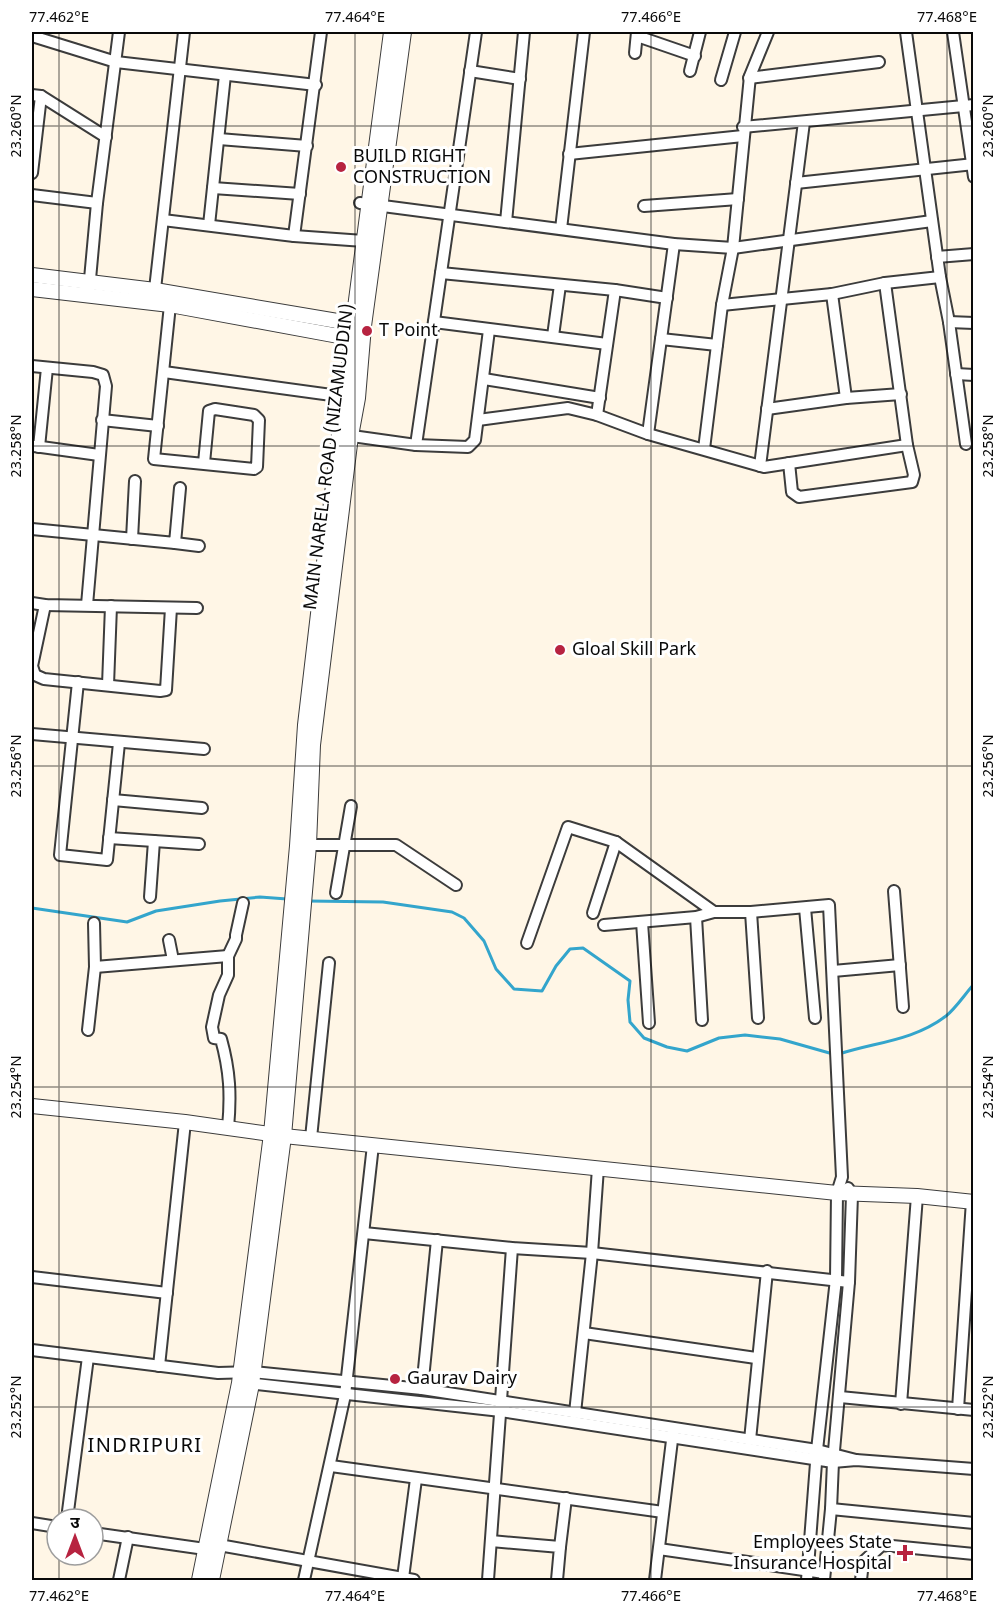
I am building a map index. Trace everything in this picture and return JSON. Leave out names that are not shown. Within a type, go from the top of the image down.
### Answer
[{"type":"street","points":[[88,296],[97,203],[119,32]]},
{"type":"street","points":[[154,297],[184,32]]},
{"type":"street","points":[[294,236],[316,85],[321,32]]},
{"type":"street","name":"MAIN NARELA ROAD (NIZAMUDDIN)","points":[[358,324],[391,32]]},
{"type":"street","name":"MAIN NARELA ROAD (NIZAMUDDIN)","points":[[299,886],[297,846],[305,725],[345,435],[358,398],[357,339],[364,241],[404,32]]},
{"type":"street","points":[[416,446],[476,32]]},
{"type":"street","points":[[506,222],[524,32]]},
{"type":"street","points":[[561,230],[584,32]]},
{"type":"street","points":[[690,71],[700,32]]},
{"type":"street","points":[[721,80],[735,32]]},
{"type":"street","points":[[704,449],[722,305],[733,248],[749,78],[768,32]]},
{"type":"street","points":[[906,32],[940,277],[956,374],[968,422],[966,444]]},
{"type":"street","points":[[953,32],[968,106],[974,177]]},
{"type":"street","points":[[635,53],[637,34],[695,56]]},
{"type":"street","points":[[32,36],[50,36],[116,62],[316,85]]},
{"type":"street","points":[[749,78],[879,62]]},
{"type":"street","points":[[470,71],[520,79]]},
{"type":"street","points":[[209,225],[225,75]]},
{"type":"street","points":[[32,173],[36,96],[106,137]]},
{"type":"street","points":[[569,154],[804,122],[968,106]]},
{"type":"street","points":[[760,466],[804,122]]},
{"type":"street","points":[[219,139],[307,146]]},
{"type":"street","points":[[795,183],[973,164]]},
{"type":"street","points":[[213,189],[300,194]]},
{"type":"street","points":[[32,195],[97,203]]},
{"type":"street","points":[[644,206],[738,199]]},
{"type":"street","points":[[370,204],[674,244],[733,248],[932,221]]},
{"type":"street","points":[[163,220],[294,236],[364,241]]},
{"type":"street","points":[[648,434],[674,244]]},
{"type":"street","points":[[937,257],[974,254]]},
{"type":"street","points":[[441,273],[615,290],[667,298]]},
{"type":"street","points":[[32,275],[90,282],[154,297],[358,324]]},
{"type":"street","points":[[722,305],[832,294],[885,283],[940,277]]},
{"type":"street","points":[[789,463],[792,492],[799,497],[912,482],[914,475],[907,445],[885,283]]},
{"type":"street","points":[[553,336],[560,285]]},
{"type":"street","points":[[32,289],[88,296],[154,297],[170,305],[357,339]]},
{"type":"street","points":[[597,415],[615,290]]},
{"type":"street","points":[[832,294],[846,398]]},
{"type":"street","points":[[170,305],[154,459],[254,469],[257,467],[259,420],[254,415],[215,409],[209,411],[204,463]]},
{"type":"street","points":[[434,321],[607,344]]},
{"type":"street","points":[[949,322],[974,323]]},
{"type":"street","points":[[345,435],[416,446],[468,447],[475,440],[489,330]]},
{"type":"street","name":"MAIN NARELA ROAD (NIZAMUDDIN)","points":[[299,886],[309,845],[313,745],[345,435],[346,397],[357,339]]},
{"type":"street","points":[[661,339],[717,345]]},
{"type":"street","points":[[32,366],[93,372],[103,375],[106,386],[87,605]]},
{"type":"street","points":[[47,368],[35,447],[99,455]]},
{"type":"street","points":[[164,372],[346,397]]},
{"type":"street","points":[[956,374],[974,375]]},
{"type":"street","points":[[484,380],[600,398]]},
{"type":"street","points":[[767,409],[846,398],[901,394]]},
{"type":"street","points":[[478,420],[568,408],[597,415],[648,434],[764,467],[907,445]]},
{"type":"street","points":[[102,420],[158,426]]},
{"type":"street","points":[[132,539],[135,481]]},
{"type":"street","points":[[176,543],[180,488]]},
{"type":"street","points":[[32,529],[199,546]]},
{"type":"street","points":[[32,603],[197,608]]},
{"type":"street","points":[[45,605],[32,666],[35,675],[44,679],[166,690],[171,608]]},
{"type":"street","points":[[108,685],[111,606]]},
{"type":"street","points":[[78,682],[60,855],[107,860],[118,742]]},
{"type":"street","points":[[32,734],[204,749]]},
{"type":"street","points":[[113,800],[202,807]]},
{"type":"street","points":[[336,893],[351,806]]},
{"type":"street","points":[[527,944],[568,826],[616,842],[714,912]]},
{"type":"street","points":[[109,838],[199,844]]},
{"type":"street","points":[[150,897],[154,841]]},
{"type":"street","points":[[593,913],[616,842]]},
{"type":"street","points":[[309,845],[396,845],[456,885]]},
{"type":"street","points":[[199,1581],[212,1547],[246,1378],[277,1135],[299,886]]},
{"type":"street","points":[[894,891],[903,1007]]},
{"type":"street","points":[[228,1128],[231,1098],[227,1062],[221,1039],[214,1038],[212,1027],[219,995],[228,975],[228,956],[236,939],[243,903]]},
{"type":"street","points":[[604,925],[696,917],[714,912],[751,912],[829,906],[842,1178],[837,1193],[836,1279],[817,1455],[807,1576]]},
{"type":"street","points":[[805,908],[815,1018]]},
{"type":"street","points":[[751,912],[758,1018]]},
{"type":"street","points":[[696,917],[702,1020]]},
{"type":"street","points":[[642,922],[649,1023]]},
{"type":"street","points":[[88,1030],[95,967],[94,923]]},
{"type":"street","points":[[169,940],[173,960]]},
{"type":"street","points":[[95,967],[228,956]]},
{"type":"street","points":[[310,1138],[329,963]]},
{"type":"street","points":[[833,971],[900,965]]},
{"type":"street","points":[[32,1106],[185,1122],[277,1135],[852,1195],[917,1196],[973,1202],[969,1297],[958,1409]]},
{"type":"street","points":[[159,1366],[185,1122]]},
{"type":"street","points":[[304,1581],[345,1395],[373,1145]]},
{"type":"street","points":[[575,1413],[592,1252],[598,1168]]},
{"type":"street","points":[[659,1550],[824,1577],[849,1281],[852,1195],[842,1178]]},
{"type":"street","points":[[901,1404],[917,1196]]},
{"type":"street","points":[[364,1233],[512,1248],[592,1252],[849,1281]]},
{"type":"street","points":[[422,1389],[437,1240]]},
{"type":"street","points":[[488,1581],[512,1248]]},
{"type":"street","points":[[750,1440],[756,1358],[767,1271]]},
{"type":"street","points":[[32,1277],[167,1293]]},
{"type":"street","points":[[584,1333],[756,1358]]},
{"type":"street","points":[[32,1350],[218,1373],[345,1395],[575,1413],[673,1432],[750,1440],[817,1455]]},
{"type":"street","points":[[69,1507],[88,1357]]},
{"type":"street","points":[[246,1378],[347,1381],[422,1389],[501,1406],[834,1458],[974,1470]]},
{"type":"street","points":[[840,1397],[974,1410]]},
{"type":"street","points":[[655,1581],[673,1432]]},
{"type":"street","points":[[331,1466],[663,1512]]},
{"type":"street","points":[[105,1534],[212,1547],[409,1579],[416,1479]]},
{"type":"street","points":[[556,1581],[566,1498]]},
{"type":"street","points":[[812,1515],[831,1513],[974,1523]]},
{"type":"street","points":[[119,1581],[128,1537]]},
{"type":"street","points":[[491,1540],[560,1547]]},
{"type":"street","points":[[861,1581],[863,1562],[882,1545],[974,1554]]},
{"type":"street","points":[[212,1547],[212,1581]]},
{"type":"waterway","points":[[32,908],[127,922],[156,911],[220,901],[260,897],[287,899]]},
{"type":"waterway","points":[[308,901],[383,902],[452,912],[464,918],[484,941],[496,969],[514,989],[542,991],[556,966],[570,949],[583,948],[630,981],[628,1000],[630,1022],[644,1038],[667,1047],[687,1051],[719,1038],[745,1035],[780,1039],[833,1054]]},
{"type":"waterway","points":[[839,1054],[921,1031],[950,1013],[974,984]]},
{"type":"place","name":"BUILD RIGHT CONSTRUCTION","points":[[341,167]]},
{"type":"place","name":"T Point","points":[[367,331]]},
{"type":"place","name":"Gloal Skill Park","points":[[560,650]]},
{"type":"place","name":"Gaurav Dairy","points":[[395,1379]]},
{"type":"place","name":"Employees State Insurance Hospital","points":[[905,1553]]},
{"type":"district","name":"INDRIPURI","points":[[145,1447]]}]
